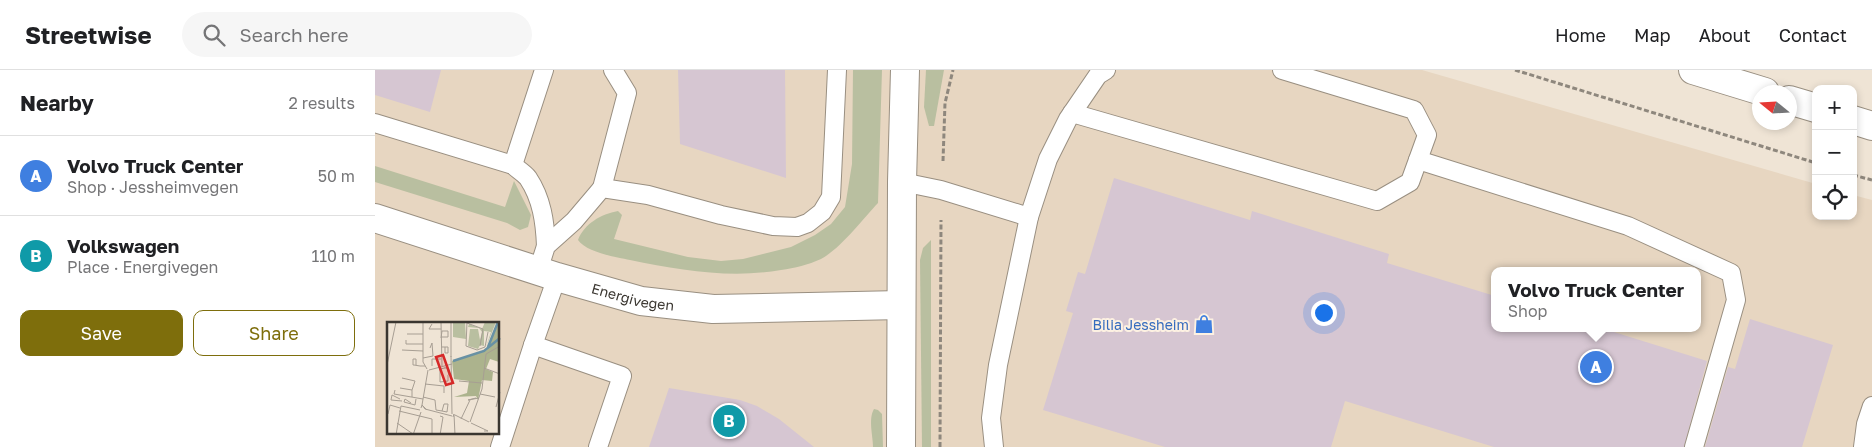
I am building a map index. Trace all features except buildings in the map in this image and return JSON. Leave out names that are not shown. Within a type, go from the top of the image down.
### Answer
[{"type":"street","points":[[901,447],[901,182],[905,70]]},
{"type":"street","points":[[1693,70],[1752,88]]},
{"type":"street","points":[[1797,102],[1812,107]]},
{"type":"street","points":[[1857,121],[1872,126]]},
{"type":"street","name":"Energivegen","points":[[375,218],[547,265],[641,301],[713,309],[901,305]]},
{"type":"lane","points":[[513,165],[544,70]]},
{"type":"lane","points":[[547,265],[574,221],[602,188],[627,93],[613,70]]},
{"type":"lane","points":[[602,188],[648,195],[721,215],[773,226],[797,227],[808,223],[822,212],[831,197],[837,70]]},
{"type":"lane","points":[[994,447],[991,418],[998,365],[1029,217],[1048,159],[1072,113],[1098,75],[1106,70]]},
{"type":"lane","points":[[1072,113],[1377,201],[1410,182],[1427,135],[1414,110],[1282,70]]},
{"type":"lane","points":[[375,123],[513,165],[527,177],[538,199],[545,221],[547,265],[533,346],[499,447]]},
{"type":"lane","points":[[1418,160],[1628,226],[1731,273],[1736,300],[1694,447]]},
{"type":"lane","points":[[901,182],[941,190],[1029,217]]},
{"type":"lane","points":[[533,346],[622,376],[598,447]]},
{"type":"lane","points":[[1863,447],[1866,424],[1872,406]]},
{"type":"path","points":[[940,447],[941,190],[945,103],[953,70]]},
{"type":"path","points":[[1515,70],[1812,162]]},
{"type":"path","points":[[1857,176],[1872,180]]},
{"type":"shaded area","points":[[375,70],[1422,70],[1812,183],[1812,220],[1857,220],[1857,196],[1872,200],[1872,447],[375,447]]},
{"type":"green space","points":[[853,70],[882,70],[878,203],[843,241],[821,259],[796,267],[762,273],[705,272],[609,256],[587,248],[578,240],[584,229],[594,221],[618,211],[622,215],[614,239],[688,257],[721,261],[743,259],[791,247],[815,235],[831,224],[845,207],[852,164]]},
{"type":"green space","points":[[926,70],[944,70],[934,126],[929,126],[924,107]]},
{"type":"green space","points":[[375,166],[505,207],[514,181],[531,215],[528,227],[520,230],[507,223],[375,182]]},
{"type":"green space","points":[[931,240],[931,447],[922,447],[920,260],[923,248]]},
{"type":"green space","points":[[874,409],[882,414],[883,447],[873,447],[871,423]]},
{"type":"place","name":"Bilia Jessheim","points":[[1204,324]]},
{"type":"place","name":"Volvo Truck Center","points":[[1596,367]]},
{"type":"place","name":"Volkswagen","points":[[729,421]]}]
